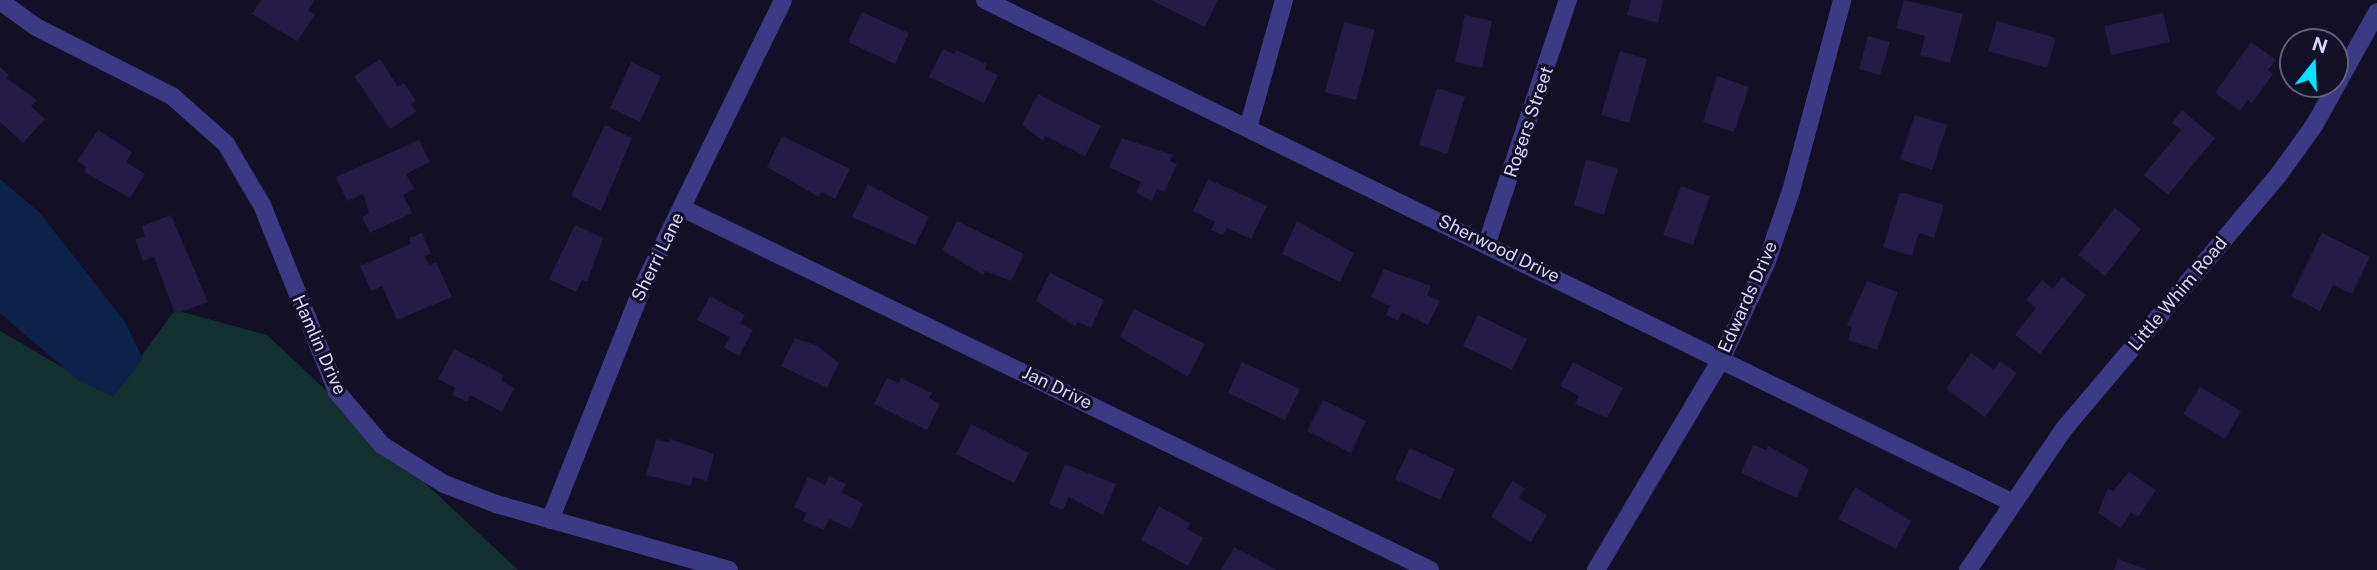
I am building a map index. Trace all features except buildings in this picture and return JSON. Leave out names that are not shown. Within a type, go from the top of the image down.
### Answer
[{"type":"street","name":"Sherri Lane","points":[[550,520],[607,366],[783,0]]},
{"type":"street","name":"Sherwood Drive","points":[[985,0],[1487,243],[2011,502]]},
{"type":"street","points":[[1248,128],[1284,0]]},
{"type":"street","name":"Rogers Street","points":[[1487,243],[1568,0]]},
{"type":"street","name":"Edwards Drive","points":[[1596,570],[1722,358],[1767,261],[1791,191],[1842,0]]},
{"type":"street","name":"Hamlin Drive","points":[[0,1],[36,27],[172,96],[226,144],[262,205],[337,392],[382,445],[444,484],[550,520],[729,570]]},
{"type":"street","name":"Little Whim Road","points":[[1968,570],[2011,502],[2063,430],[2277,177],[2315,124],[2377,12]]},
{"type":"street","name":"Jan Drive","points":[[682,208],[1430,570]]},
{"type":"green space","points":[[175,310],[267,335],[518,570],[0,570],[0,331],[112,396]]},
{"type":"water","points":[[0,179],[40,213],[125,322],[143,359],[113,397],[78,380],[0,313]]}]
